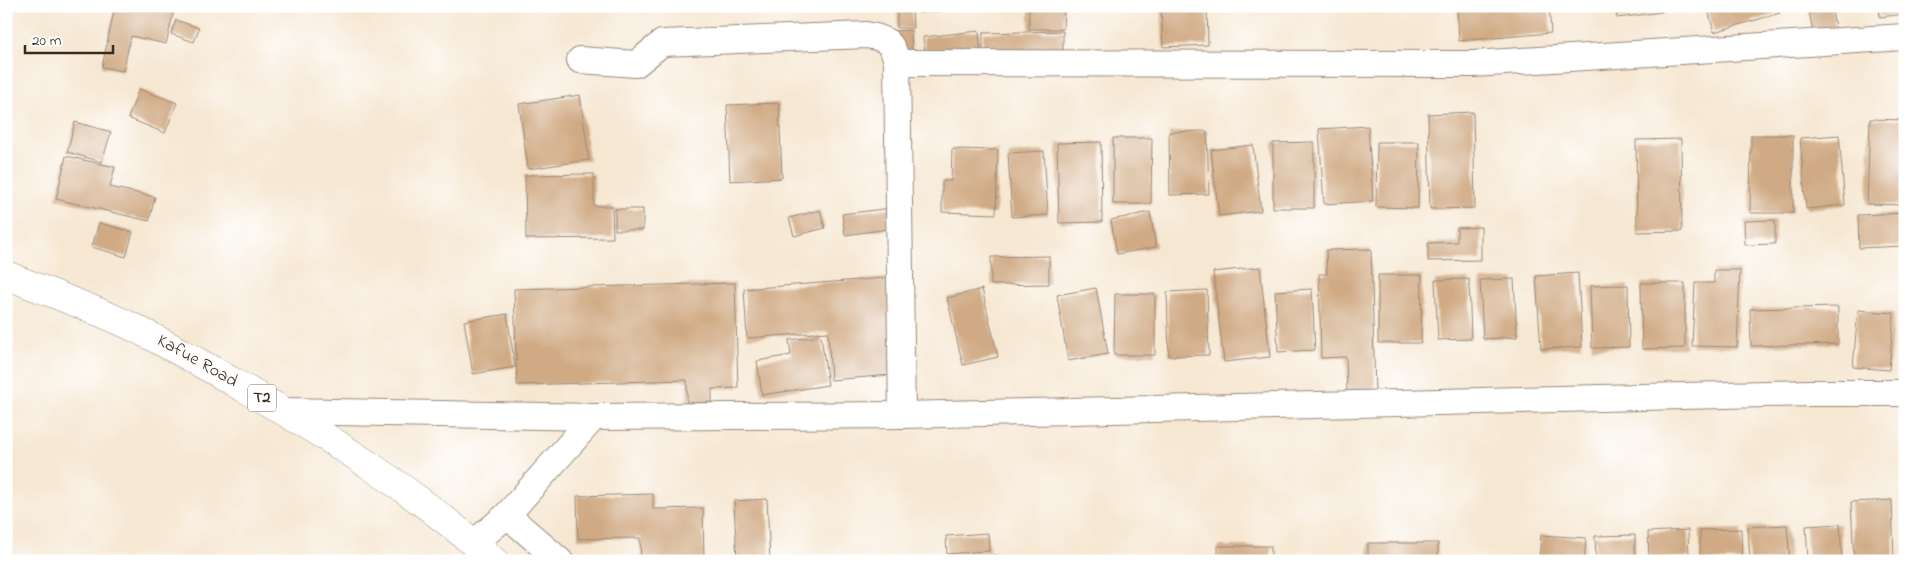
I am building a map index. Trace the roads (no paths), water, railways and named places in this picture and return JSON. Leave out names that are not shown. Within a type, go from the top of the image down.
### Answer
[{"type":"highway","name":"Kafue Road","points":[[6,275],[124,323],[285,411],[356,456],[410,494],[474,543],[494,561]]},
{"type":"street","points":[[580,60],[636,64],[662,43],[866,35],[878,37],[888,42],[895,52],[897,63],[902,415]]},
{"type":"street","points":[[897,63],[1473,64],[1905,37]]},
{"type":"street","points":[[285,411],[594,418],[902,415],[1790,394],[1905,393]]},
{"type":"street","points":[[474,543],[507,516],[594,418]]},
{"type":"street","points":[[507,516],[560,561]]}]
